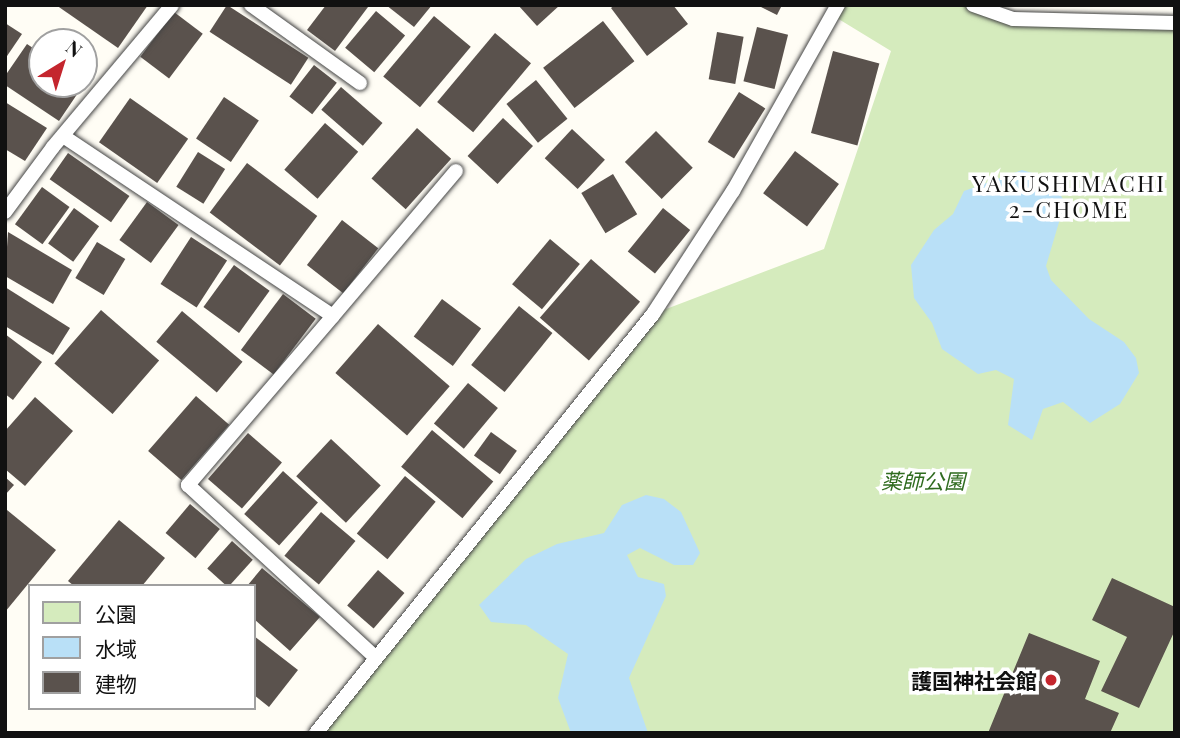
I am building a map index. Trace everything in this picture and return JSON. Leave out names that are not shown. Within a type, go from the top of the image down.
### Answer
[{"type":"lane","points":[[5,212],[63,136],[173,5]]},
{"type":"lane","points":[[251,5],[360,83]]},
{"type":"lane","points":[[316,733],[653,314],[733,191],[838,5]]},
{"type":"lane","points":[[973,5],[1013,19],[1175,23]]},
{"type":"lane","points":[[63,136],[333,317]]},
{"type":"lane","points":[[376,658],[188,485],[456,171]]},
{"type":"green space","name":"薬師公園","points":[[838,5],[973,5],[1013,19],[1175,19],[1175,733],[317,733],[653,314],[824,249],[891,51],[832,15]]},
{"type":"water","points":[[1022,170],[1049,178],[1065,202],[1046,266],[1051,280],[1089,319],[1124,342],[1136,358],[1139,373],[1120,404],[1090,423],[1063,402],[1043,409],[1032,440],[1008,425],[1014,379],[996,370],[978,374],[942,349],[932,323],[914,298],[911,265],[934,230],[953,214],[964,191]]},
{"type":"water","points":[[646,495],[664,499],[681,512],[700,553],[693,565],[674,565],[640,548],[627,555],[638,577],[664,584],[666,596],[629,678],[648,733],[571,733],[558,698],[568,654],[526,625],[491,622],[479,605],[526,559],[557,544],[604,533],[622,505]]},
{"type":"building","points":[[56,5],[148,5],[118,48],[98,34],[98,28],[89,28]]},
{"type":"building","points":[[227,5],[308,58],[291,85],[210,32]]},
{"type":"building","points":[[326,5],[368,7],[335,51],[307,30]]},
{"type":"building","points":[[386,5],[432,5],[414,27]]},
{"type":"building","points":[[518,5],[560,5],[537,26]]},
{"type":"building","points":[[615,5],[673,5],[688,24],[647,56],[611,8]]},
{"type":"building","points":[[757,5],[782,5],[777,15]]},
{"type":"building","points":[[376,11],[405,35],[374,72],[345,48]]},
{"type":"building","points":[[174,12],[203,34],[169,78],[140,57]]},
{"type":"building","points":[[434,16],[471,47],[420,107],[383,77]]},
{"type":"building","points":[[603,21],[634,61],[575,108],[543,68]]},
{"type":"building","points":[[5,23],[22,34],[5,59]]},
{"type":"building","points":[[757,27],[788,35],[775,89],[743,81]]},
{"type":"building","points":[[717,32],[744,37],[735,84],[709,79]]},
{"type":"building","points":[[495,33],[531,63],[473,132],[437,102]]},
{"type":"building","points":[[27,44],[28,98],[75,98],[59,121],[5,85],[5,76]]},
{"type":"building","points":[[833,51],[879,63],[857,146],[811,133]]},
{"type":"building","points":[[314,65],[337,83],[312,114],[289,97]]},
{"type":"building","points":[[536,80],[567,119],[538,143],[506,104]]},
{"type":"building","points":[[341,87],[383,123],[363,146],[321,110]]},
{"type":"building","points":[[739,92],[765,108],[734,158],[708,142]]},
{"type":"building","points":[[224,97],[259,120],[231,162],[196,138]]},
{"type":"building","points":[[130,98],[188,139],[157,183],[99,142]]},
{"type":"building","points":[[5,102],[47,128],[25,161],[5,149]]},
{"type":"building","points":[[503,118],[533,146],[498,184],[468,156]]},
{"type":"building","points":[[325,123],[358,152],[318,199],[284,170]]},
{"type":"building","points":[[417,128],[451,159],[406,209],[371,179]]},
{"type":"building","points":[[572,129],[605,160],[578,189],[545,158]]},
{"type":"building","points":[[656,131],[693,168],[662,199],[625,162]]},
{"type":"building","points":[[795,151],[839,184],[807,226],[763,193]]},
{"type":"building","points":[[198,152],[225,169],[203,204],[176,187]]},
{"type":"building","points":[[68,153],[129,196],[111,222],[50,179]]},
{"type":"building","points":[[247,163],[317,216],[280,265],[210,213]]},
{"type":"building","points":[[613,174],[637,214],[605,233],[581,193]]},
{"type":"building","points":[[42,187],[70,207],[42,244],[15,224]]},
{"type":"building","points":[[147,202],[179,225],[151,263],[119,240]]},
{"type":"building","points":[[74,208],[99,226],[73,262],[48,244]]},
{"type":"building","points":[[663,208],[690,230],[655,274],[628,252]]},
{"type":"building","points":[[342,220],[378,248],[343,293],[307,265]]},
{"type":"building","points":[[8,232],[72,270],[53,304],[5,276]]},
{"type":"building","points":[[191,237],[227,260],[197,307],[161,284]]},
{"type":"building","points":[[550,239],[580,264],[542,309],[512,284]]},
{"type":"building","points":[[97,242],[125,259],[104,295],[75,278]]},
{"type":"building","points":[[591,259],[640,302],[589,361],[540,318]]},
{"type":"building","points":[[234,265],[270,291],[239,333],[203,307]]},
{"type":"building","points":[[5,287],[70,328],[53,355],[5,326]]},
{"type":"building","points":[[283,294],[316,319],[274,375],[241,350]]},
{"type":"building","points":[[442,299],[481,328],[453,366],[414,337]]},
{"type":"building","points":[[519,306],[552,333],[505,392],[471,365]]},
{"type":"building","points":[[101,310],[159,361],[113,414],[54,364]]},
{"type":"building","points":[[182,311],[243,362],[217,392],[156,342]]},
{"type":"building","points":[[378,324],[450,386],[407,435],[335,373]]},
{"type":"building","points":[[5,334],[42,362],[13,400],[5,394]]},
{"type":"building","points":[[468,383],[498,408],[464,449],[434,424]]},
{"type":"building","points":[[196,396],[229,425],[181,480],[148,451]]},
{"type":"building","points":[[35,397],[73,431],[25,486],[5,469],[5,431]]},
{"type":"building","points":[[432,430],[493,481],[462,518],[401,467]]},
{"type":"building","points":[[491,432],[517,451],[500,474],[474,455]]},
{"type":"building","points":[[248,433],[282,463],[242,509],[208,479]]},
{"type":"building","points":[[331,439],[381,485],[346,523],[296,476]]},
{"type":"building","points":[[283,471],[318,502],[279,546],[244,514]]},
{"type":"building","points":[[405,476],[436,502],[387,559],[357,533]]},
{"type":"building","points":[[5,477],[14,485],[5,495]]},
{"type":"building","points":[[190,504],[220,529],[195,558],[166,533]]},
{"type":"building","points":[[7,510],[56,550],[5,612]]},
{"type":"building","points":[[321,512],[355,541],[319,585],[284,556]]},
{"type":"building","points":[[119,520],[165,558],[144,584],[72,584],[68,581]]},
{"type":"building","points":[[232,541],[253,560],[231,584],[224,584],[207,568]]},
{"type":"building","points":[[262,568],[320,617],[290,651],[256,621],[256,584],[249,584]]},
{"type":"building","points":[[378,570],[404,593],[374,628],[347,605]]},
{"type":"building","points":[[1112,578],[1175,607],[1175,630],[1139,708],[1101,691],[1127,637],[1092,620]]},
{"type":"building","name":"護国神社会館","points":[[1029,633],[1100,661],[1085,699],[1119,713],[1110,733],[988,733]]},
{"type":"building","points":[[256,638],[298,670],[269,707],[256,697]]},
{"type":"place","name":"護国神社会館","points":[[1051,680]]},
{"type":"district","name":"YAKUSHIMACHI 2-CHOME","points":[[1069,196]]}]
